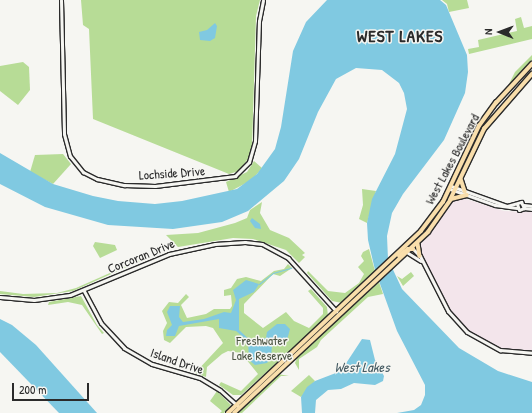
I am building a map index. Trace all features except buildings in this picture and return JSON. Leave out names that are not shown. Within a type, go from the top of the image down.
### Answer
[{"type":"main road","name":"West Lakes Boulevard","points":[[228,413],[236,403],[391,261],[432,218],[450,187],[479,126],[496,103],[532,64]]},
{"type":"main road","name":"West Lakes Boulevard","points":[[234,413],[321,331],[413,249],[450,200],[479,136],[492,118],[532,74]]},
{"type":"main road","points":[[450,200],[466,193],[460,178]]},
{"type":"main road","points":[[418,243],[420,256]]},
{"type":"main road","points":[[396,256],[413,249]]},
{"type":"main road","points":[[336,311],[339,315]]},
{"type":"main road","points":[[306,338],[308,340],[321,331]]},
{"type":"main road","points":[[282,361],[286,364]]},
{"type":"street","name":"Lochside Drive","points":[[61,0],[64,134],[70,156],[83,172],[97,179],[124,185],[155,186],[235,176],[249,162],[255,141],[259,21],[263,0]]},
{"type":"street","points":[[450,187],[507,209],[517,208],[520,210],[524,206]]},
{"type":"street","points":[[466,193],[507,206],[521,202],[524,206],[532,208]]},
{"type":"street","name":"Corcoran Drive","points":[[0,297],[44,300],[84,291],[169,254],[215,244],[245,242],[262,244],[288,258],[336,311]]},
{"type":"street","points":[[413,249],[420,256],[448,311],[467,332],[500,350],[532,353]]},
{"type":"street","points":[[408,253],[423,262]]},
{"type":"street","name":"Island Drive","points":[[84,291],[101,323],[124,348],[152,364],[200,378],[220,390],[239,407]]},
{"type":"shaded area","points":[[456,198],[463,198],[504,211],[532,212],[532,352],[500,348],[471,333],[452,312],[421,252],[421,244]]},
{"type":"green space","points":[[81,0],[260,0],[256,16],[252,147],[250,156],[239,171],[229,174],[93,119],[89,29],[83,25]]},
{"type":"green space","points":[[442,0],[467,0],[469,8],[449,12],[447,4]]},
{"type":"green space","points":[[521,17],[524,28],[532,26],[532,39],[469,54],[468,49],[479,47],[478,40],[517,31],[515,19]]},
{"type":"green space","points":[[532,55],[532,60],[509,84],[515,72]]},
{"type":"green space","points":[[23,62],[29,67],[30,90],[18,105],[0,91],[0,66]]},
{"type":"green space","points":[[63,154],[71,164],[53,184],[30,172],[35,155]]},
{"type":"green space","points":[[254,161],[262,168],[250,181],[229,192],[226,182],[247,172]]},
{"type":"green space","points":[[362,189],[376,191],[367,223],[359,219],[363,205]]},
{"type":"green space","points":[[262,202],[260,213],[270,230],[289,238],[305,253],[302,255],[305,257],[299,263],[286,250],[253,239],[233,238],[178,247],[166,235],[198,233],[235,223],[247,218],[250,210]]},
{"type":"green space","points":[[95,242],[115,245],[117,250],[100,258],[93,246]]},
{"type":"green space","points":[[369,249],[375,271],[342,303],[332,301],[307,273],[308,271],[328,291],[345,293],[359,283],[364,274],[358,267],[364,261],[361,256],[363,252]]},
{"type":"green space","points":[[148,252],[147,258],[73,291],[34,297],[0,294],[0,291],[23,294],[57,293],[76,288],[146,257]]},
{"type":"green space","name":"Freshwater Lake Reserve","points":[[288,264],[292,268],[280,276],[273,274],[244,304],[244,313],[263,328],[286,312],[294,321],[309,328],[323,314],[323,308],[308,291],[311,289],[327,307],[328,316],[241,395],[233,395],[219,385],[221,382],[241,391],[258,374],[241,353],[228,351],[222,354],[207,367],[206,377],[195,373],[223,343],[213,328],[206,326],[186,327],[170,343],[164,340],[163,331],[167,323],[162,311],[169,302],[178,303],[186,294],[189,297],[181,305],[187,318],[206,314],[214,309],[230,309],[232,306],[231,295],[224,296],[224,290],[231,288],[237,279],[246,277],[261,281],[274,271],[284,269]]},
{"type":"green space","points":[[411,272],[414,276],[403,286],[397,276],[402,279]]},
{"type":"green space","points":[[379,282],[383,294],[368,297],[321,340],[317,347],[299,359],[299,370],[295,363],[298,356]]},
{"type":"green space","points":[[81,296],[97,325],[104,333],[102,334],[82,305],[68,302],[48,305],[49,302]]},
{"type":"green space","points":[[278,374],[289,376],[281,376],[242,413],[238,413]]},
{"type":"green space","points":[[309,375],[315,381],[301,397],[291,391]]},
{"type":"green space","points":[[217,391],[231,405],[224,413],[220,413],[222,411],[210,401]]},
{"type":"water","name":"West Lakes","points":[[327,0],[440,0],[446,5],[467,55],[468,72],[465,93],[444,140],[403,194],[392,213],[387,236],[388,259],[402,289],[459,348],[498,371],[532,382],[532,413],[397,413],[414,410],[421,405],[425,395],[425,385],[397,331],[375,270],[368,240],[367,223],[372,199],[395,154],[407,109],[404,93],[399,83],[382,70],[356,68],[336,79],[318,112],[299,159],[284,181],[248,211],[222,222],[173,229],[108,225],[45,207],[0,184],[0,153],[53,184],[93,196],[118,201],[155,204],[182,201],[237,189],[257,174],[275,149],[281,127],[293,51],[306,22]]},
{"type":"water","points":[[215,23],[217,26],[215,38],[210,41],[200,40],[199,32],[207,30]]},
{"type":"water","points":[[252,218],[260,224],[261,229],[255,228],[250,221]]},
{"type":"water","points":[[246,280],[259,284],[254,292],[239,299],[239,330],[252,342],[266,338],[267,332],[277,324],[285,324],[290,329],[287,340],[272,345],[271,358],[267,363],[255,365],[249,360],[248,341],[236,331],[219,328],[219,319],[179,326],[175,336],[166,336],[167,330],[172,325],[167,312],[170,306],[180,306],[179,317],[183,322],[204,319],[224,312],[231,313],[236,300],[233,290]]},
{"type":"water","points":[[0,319],[12,325],[36,345],[97,413],[59,413],[0,352]]},
{"type":"water","name":"West Lakes","points":[[362,339],[370,340],[375,360],[384,376],[383,381],[375,385],[354,383],[341,389],[328,390],[316,400],[315,413],[302,413],[301,397],[307,387],[315,381],[341,371]]},
{"type":"waterway","points":[[259,284],[273,273],[291,268]]},
{"type":"district","name":"WEST LAKES","points":[[400,36]]}]
